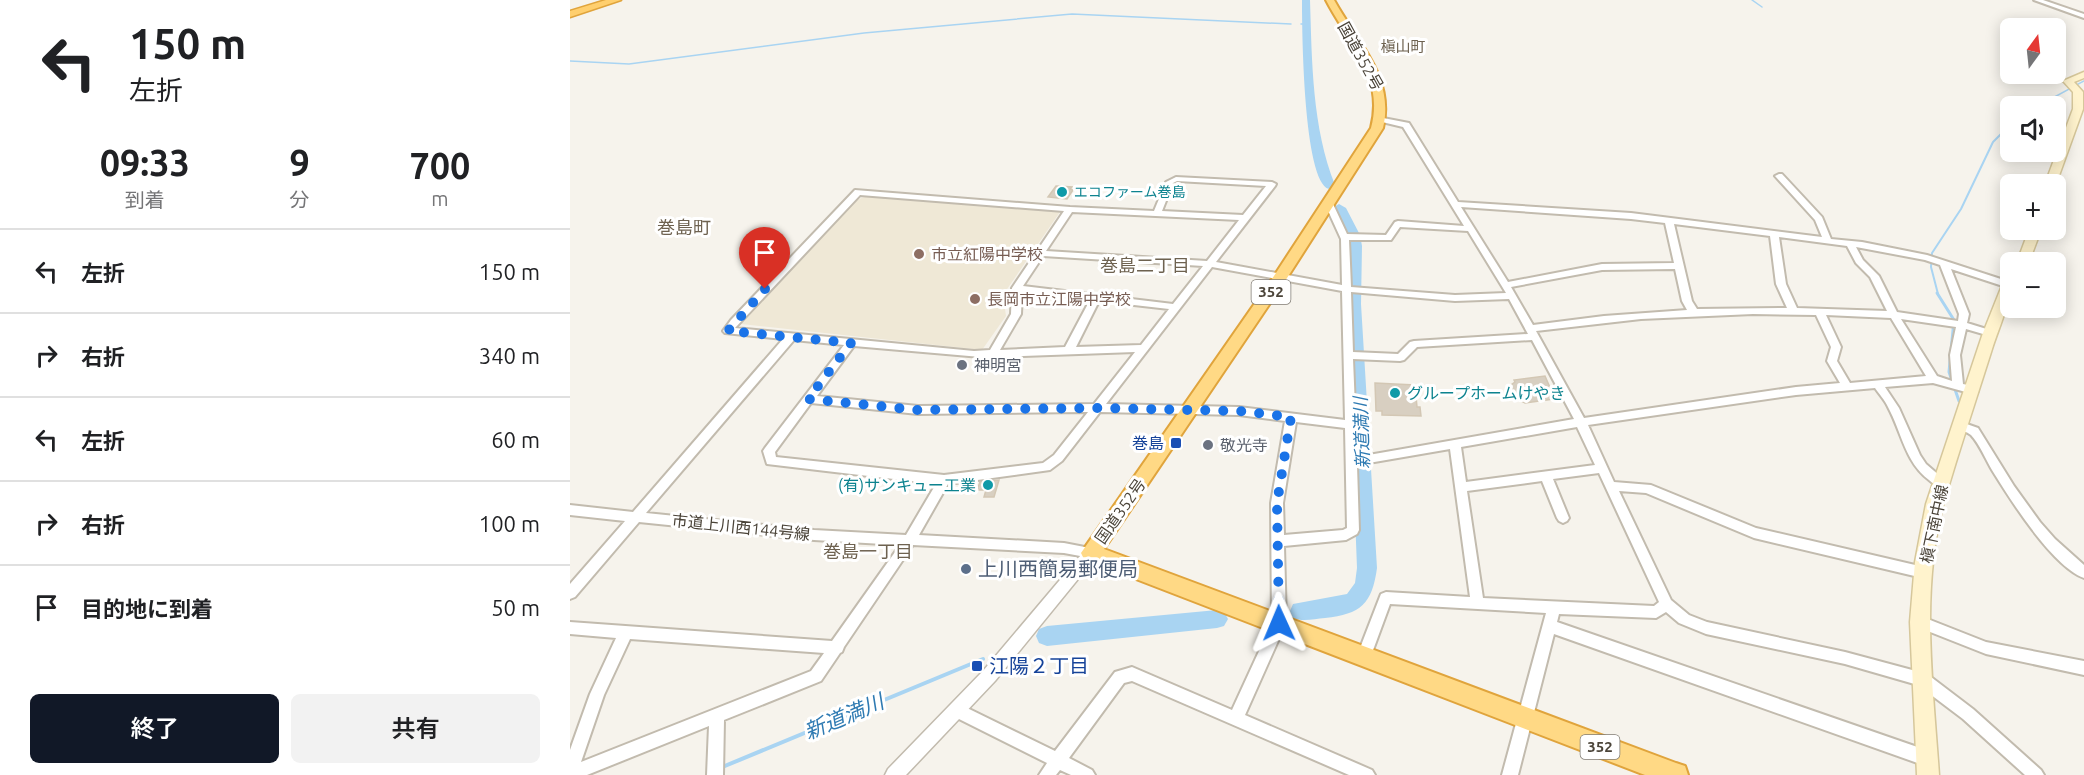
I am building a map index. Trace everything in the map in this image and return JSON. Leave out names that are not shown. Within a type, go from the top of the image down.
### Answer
[{"type":"highway","points":[[570,10],[594,0]]},
{"type":"highway","points":[[570,10],[600,0]]},
{"type":"highway","points":[[570,10],[614,0]]},
{"type":"highway","name":"国道352号","points":[[1330,0],[1376,78],[1383,100],[1381,119],[1280,278],[1091,553],[1676,775]]},
{"type":"main road","points":[[2054,174],[2081,111],[2078,92],[2068,81],[2084,75]]},
{"type":"main road","name":"槇下南中線","points":[[1927,766],[1920,622],[1923,572],[1935,504],[1961,426],[1966,387],[2000,307]]},
{"type":"street","points":[[2037,0],[2084,16]]},
{"type":"street","points":[[1381,119],[1406,125],[1512,296],[1581,422],[1666,604],[1684,619],[1706,628],[1845,658],[1922,679],[1968,714],[2036,775]]},
{"type":"street","points":[[1779,176],[1819,219],[1828,241]]},
{"type":"street","points":[[851,343],[769,451],[771,461],[944,480],[1046,467],[1058,458],[1098,408],[1272,184],[1174,180],[1170,182],[1157,213]]},
{"type":"street","points":[[1144,348],[992,355],[728,331],[858,192],[1070,209],[1246,218]]},
{"type":"street","points":[[1277,541],[1347,535],[1353,530],[1350,356],[1344,237],[1329,204]]},
{"type":"street","points":[[1456,204],[1668,221],[1850,244],[1903,252],[2000,281]]},
{"type":"street","points":[[992,355],[1016,314],[1017,288],[1070,209]]},
{"type":"street","points":[[1668,221],[1687,301],[1694,314]]},
{"type":"street","points":[[1344,237],[1388,238],[1398,224],[1470,229]]},
{"type":"street","points":[[1774,235],[1781,284],[1793,310]]},
{"type":"street","points":[[1850,244],[1859,261],[1874,276],[1894,315],[1933,379]]},
{"type":"street","points":[[1041,253],[1210,264],[1347,289],[1455,298],[1512,296]]},
{"type":"street","points":[[1944,263],[1963,311],[1955,356],[1966,387]]},
{"type":"street","points":[[1505,285],[1602,267],[1679,266]]},
{"type":"street","points":[[1017,288],[1178,307]]},
{"type":"street","points":[[1069,351],[1096,298]]},
{"type":"street","points":[[1350,356],[1400,358],[1414,344],[1532,333],[1606,317],[1793,310],[1894,315],[1962,324],[1990,333]]},
{"type":"street","points":[[1819,311],[1836,347],[1832,361],[1847,386]]},
{"type":"street","points":[[570,593],[791,337]]},
{"type":"street","points":[[1353,462],[1581,422],[1796,391],[1933,379],[1966,387]]},
{"type":"street","points":[[1878,384],[1895,408],[1904,437],[1923,468],[1942,483]]},
{"type":"street","points":[[808,399],[918,410],[1098,408],[1256,412],[1350,425]]},
{"type":"street","points":[[1236,718],[1279,623],[1278,492],[1291,417]]},
{"type":"street","points":[[1961,426],[1974,431],[2044,538],[2084,572]]},
{"type":"street","points":[[1455,445],[1477,603]]},
{"type":"street","points":[[1461,487],[1602,468]]},
{"type":"street","points":[[1545,476],[1563,518]]},
{"type":"street","points":[[570,773],[816,676],[909,542],[944,480]]},
{"type":"street","points":[[1611,486],[1647,488],[1754,533],[1923,572]]},
{"type":"street","name":"市道上川西144号線","points":[[570,510],[909,542],[1064,548],[1091,553]]},
{"type":"street","points":[[894,775],[958,711],[1009,654],[1091,553]]},
{"type":"street","points":[[1364,656],[1386,598],[1656,612],[1666,604]]},
{"type":"street","points":[[1510,775],[1554,608]]},
{"type":"street","points":[[1920,622],[1986,648],[2084,668]]},
{"type":"street","points":[[1550,626],[1927,766]]},
{"type":"street","points":[[570,628],[699,640],[837,648]]},
{"type":"street","points":[[570,773],[597,694],[626,632]]},
{"type":"street","points":[[1047,775],[1123,675],[1137,674],[1367,775]]},
{"type":"street","points":[[958,711],[1087,775]]},
{"type":"street","points":[[715,768],[717,716]]},
{"type":"shaded area","name":"市立紅陽中学校","points":[[866,196],[1060,212],[1003,295],[1006,316],[982,350],[741,324],[857,200]]},
{"type":"building","name":"エコファーム巻島","points":[[1056,186],[1072,187],[1070,189],[1073,190],[1067,199],[1048,197]]},
{"type":"building","points":[[1545,376],[1555,399],[1525,403],[1508,394],[1508,387],[1515,382],[1514,380]]},
{"type":"building","name":"グループホームけやき","points":[[1375,383],[1415,385],[1417,407],[1420,407],[1421,416],[1382,415],[1382,411],[1376,411]]},
{"type":"building","name":"(有)サンキュー工業","points":[[999,480],[994,497],[984,497],[986,490],[977,490],[980,482]]},
{"type":"waterway","name":"新道満川","points":[[1306,0],[1308,90],[1322,167],[1329,185]]},
{"type":"waterway","points":[[1752,0],[1762,7]]},
{"type":"waterway","points":[[570,61],[629,64],[864,33],[1072,14],[1291,24]]},
{"type":"waterway","name":"新道満川","points":[[1301,24],[1307,24]]},
{"type":"waterway","points":[[2056,96],[2084,81]]},
{"type":"waterway","points":[[1938,294],[1931,267],[1932,253],[1961,209],[1993,142],[2000,135]]},
{"type":"waterway","name":"新道満川","points":[[1300,611],[1334,608],[1355,601],[1361,594],[1367,568],[1368,548],[1354,304],[1355,246],[1353,235],[1339,208]]},
{"type":"waterway","points":[[1937,293],[1954,320],[1949,372],[1959,401]]},
{"type":"waterway","name":"新道満川","points":[[1047,636],[1217,619]]},
{"type":"waterway","name":"新道満川","points":[[720,768],[983,659]]},
{"type":"place","name":"エコファーム巻島","points":[[1062,192]]},
{"type":"place","name":"市立紅陽中学校","points":[[919,254]]},
{"type":"place","name":"長岡市立江陽中学校","points":[[975,299]]},
{"type":"place","name":"神明宮","points":[[962,365]]},
{"type":"place","name":"グループホームけやき","points":[[1395,393]]},
{"type":"place","name":"巻島","points":[[1176,443]]},
{"type":"place","name":"敬光寺","points":[[1208,445]]},
{"type":"place","name":"(有)サンキュー工業","points":[[988,485]]},
{"type":"place","name":"上川西簡易郵便局","points":[[966,569]]},
{"type":"place","name":"江陽２丁目","points":[[977,666]]},
{"type":"district","name":"槇山町","points":[[1403,47]]},
{"type":"district","name":"巻島町","points":[[684,228]]},
{"type":"district","name":"巻島二丁目","points":[[1145,266]]},
{"type":"district","name":"巻島一丁目","points":[[868,552]]},
{"type":"route","points":[[765,289],[728,331],[851,343],[808,399],[918,410],[1098,408],[1239,411],[1291,417],[1277,503],[1279,623]]}]
